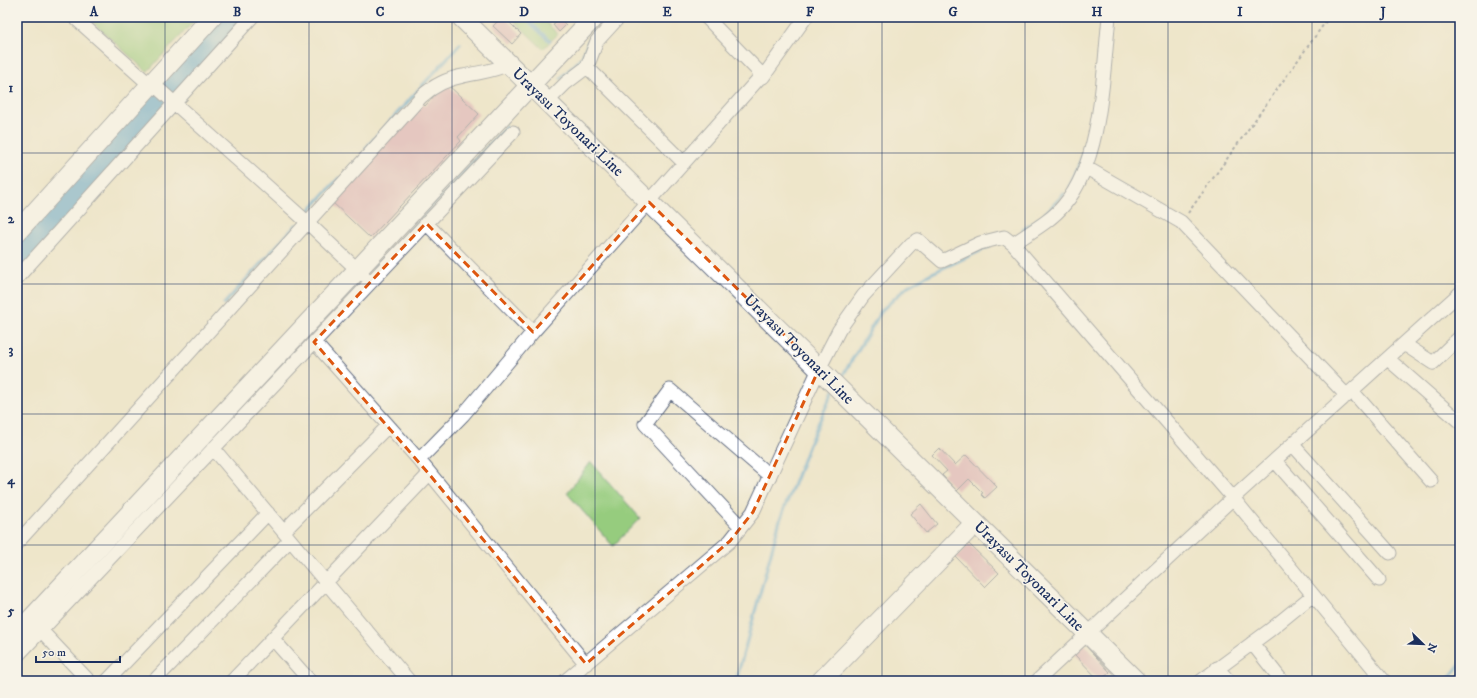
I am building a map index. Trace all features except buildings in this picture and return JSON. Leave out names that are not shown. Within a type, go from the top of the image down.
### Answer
[{"type":"street","points":[[74,17],[307,222],[364,276]]},
{"type":"street","points":[[17,278],[161,92],[212,17]]},
{"type":"street","points":[[17,232],[161,92],[252,17]]},
{"type":"street","name":"Urayasu Toyonari Line","points":[[461,17],[1136,681]]},
{"type":"street","points":[[17,656],[36,625],[364,276],[530,84],[594,17]]},
{"type":"street","points":[[548,101],[566,83],[587,67],[597,41],[619,17]]},
{"type":"street","points":[[706,17],[762,75]]},
{"type":"street","points":[[419,460],[463,415],[533,332],[762,75],[763,77],[806,17]]},
{"type":"street","points":[[565,681],[730,541],[740,526],[753,512],[819,369],[848,314],[911,244],[918,240],[942,261],[980,243],[1010,241],[1043,223],[1064,206],[1073,193],[1085,167],[1096,134],[1109,17]]},
{"type":"street","points":[[17,543],[421,97],[432,87],[462,76],[496,71],[508,64]]},
{"type":"street","points":[[587,67],[684,163]]},
{"type":"street","points":[[17,634],[36,625],[213,448],[314,342],[364,276],[426,224],[513,132]]},
{"type":"street","points":[[1085,167],[1181,222],[1350,394],[1432,481]]},
{"type":"street","points":[[426,224],[533,332]]},
{"type":"street","points":[[1010,241],[1234,498],[1384,681]]},
{"type":"street","points":[[1037,681],[1234,498],[1460,294]]},
{"type":"street","points":[[1404,344],[1433,364],[1460,337]]},
{"type":"street","points":[[314,342],[419,460],[586,664]]},
{"type":"street","points":[[1388,359],[1460,422]]},
{"type":"street","points":[[740,526],[645,424],[670,390],[770,476]]},
{"type":"street","points":[[154,681],[388,426]]},
{"type":"street","points":[[1293,445],[1390,553]]},
{"type":"street","points":[[213,448],[409,681]]},
{"type":"street","points":[[1275,461],[1379,580]]},
{"type":"street","points":[[232,681],[326,584],[429,474]]},
{"type":"street","points":[[107,681],[268,513]]},
{"type":"street","points":[[825,679],[975,523]]},
{"type":"street","points":[[1201,681],[1313,595]]},
{"type":"street","points":[[36,625],[90,681]]},
{"type":"street","points":[[273,639],[310,681]]},
{"type":"street","points":[[1252,643],[1282,681]]},
{"type":"street","points":[[1217,668],[1229,681]]},
{"type":"path","points":[[1181,222],[1329,17]]},
{"type":"highlighted area","points":[[649,202],[819,369],[753,512],[730,541],[586,664],[429,474],[314,342],[426,223],[533,332]]},
{"type":"green space","points":[[87,17],[198,17],[147,72]]},
{"type":"green space","points":[[510,17],[541,17],[558,34],[543,49]]},
{"type":"green space","points":[[591,462],[640,518],[613,546],[567,493]]},
{"type":"waterway","points":[[17,259],[236,17]]},
{"type":"waterway","points":[[524,17],[550,41]]},
{"type":"waterway","points":[[561,78],[582,58],[589,40],[594,35]]},
{"type":"waterway","points":[[366,148],[460,44]]},
{"type":"waterway","points":[[374,268],[506,127]]},
{"type":"waterway","points":[[1070,186],[1083,155]]},
{"type":"waterway","points":[[308,212],[339,178]]},
{"type":"waterway","points":[[1023,230],[1044,215],[1064,194]]},
{"type":"waterway","points":[[224,304],[296,225]]},
{"type":"waterway","points":[[840,380],[882,310],[908,286],[930,274],[989,247]]},
{"type":"waterway","points":[[145,511],[356,286]]},
{"type":"waterway","points":[[736,681],[780,520],[810,442],[833,391]]},
{"type":"waterway","points":[[17,646],[23,640]]},
{"type":"waterway","points":[[1447,681],[1460,664]]}]
